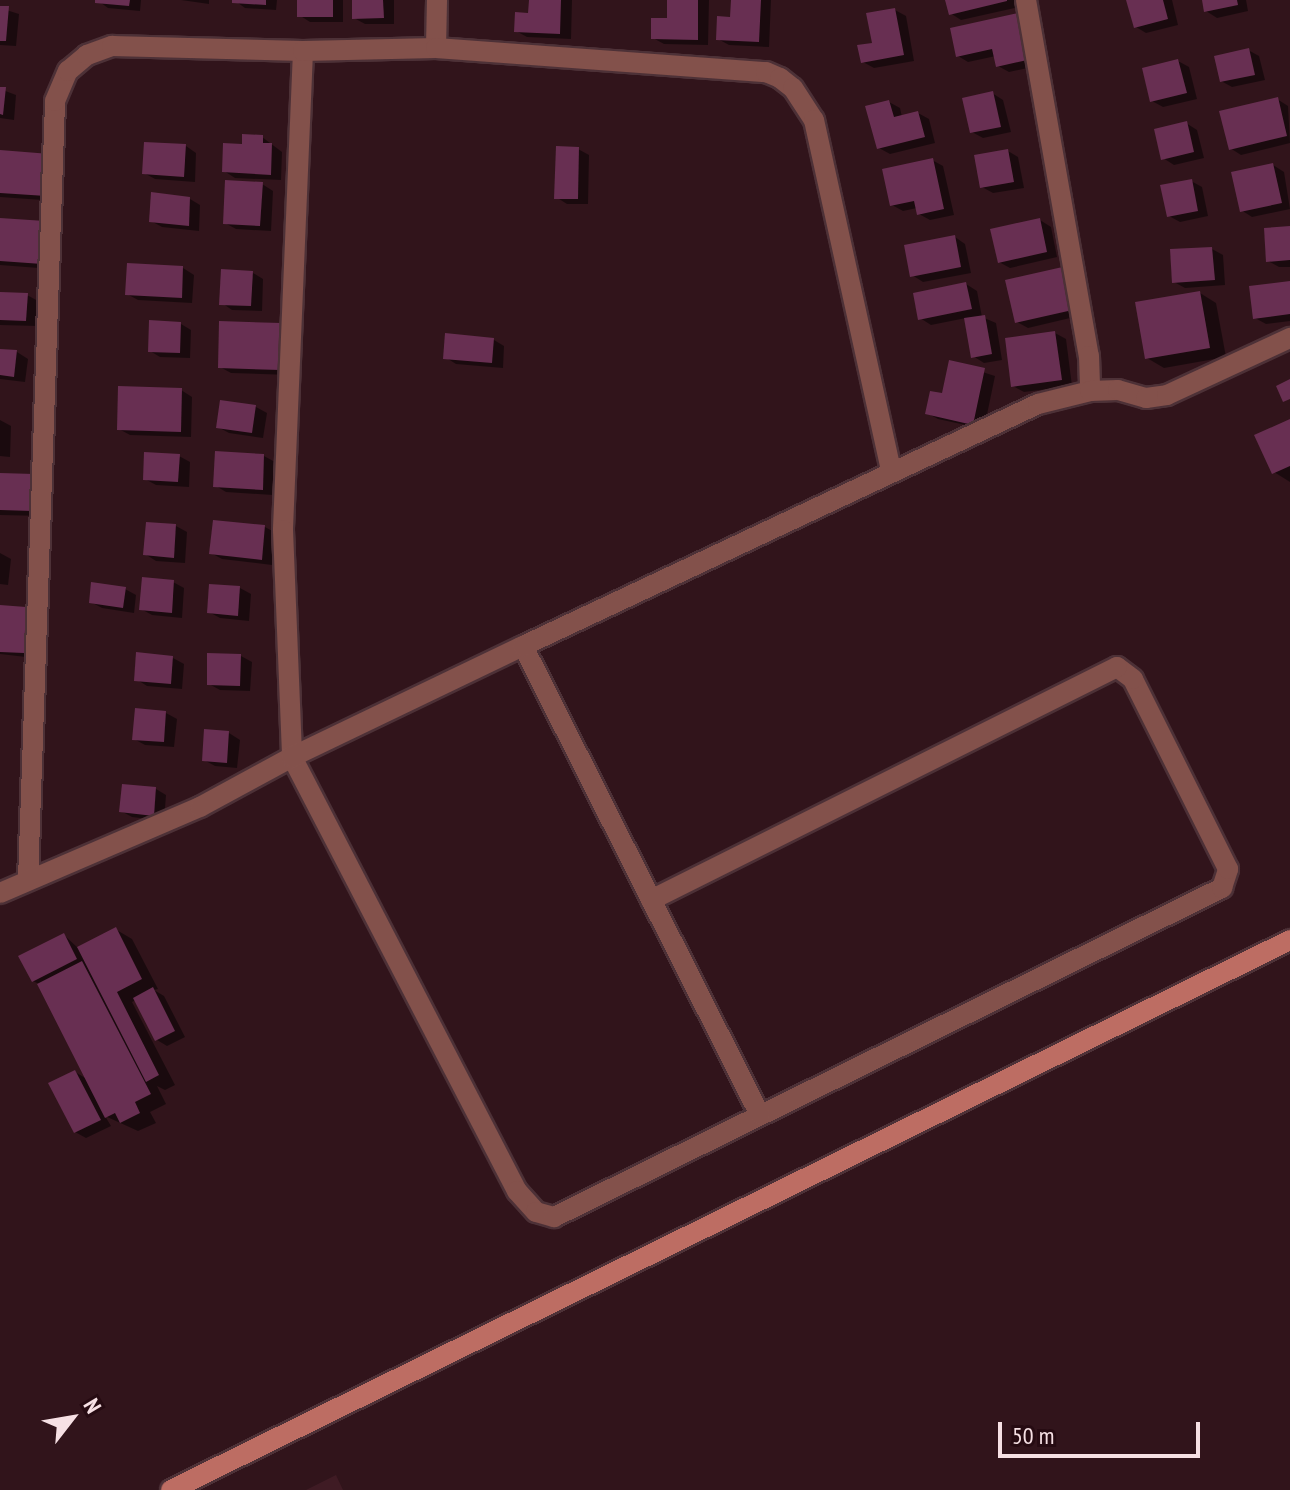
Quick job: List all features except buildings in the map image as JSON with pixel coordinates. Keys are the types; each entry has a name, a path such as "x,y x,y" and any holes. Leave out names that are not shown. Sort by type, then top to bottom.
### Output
{"street":[{"path":"436,48 437,0"},
{"path":"1026,0 1089,356 1090,391"},
{"path":"28,880 55,101 68,71 87,55 112,46 303,51 436,48 766,72 793,88 814,120 891,470"},
{"path":"303,51 283,530 292,757 517,1191 536,1212 554,1217 1222,888 1228,869 1133,679 1117,667 651,900"},
{"path":"0,893 200,807 292,757 891,470 1038,404 1090,391 1118,390 1146,398 1167,395 1290,338"},
{"path":"523,646 760,1115"},
{"path":"171,1490 1290,940"}],"shaded area":[{"path":"336,1475 343,1490 306,1490"}]}
